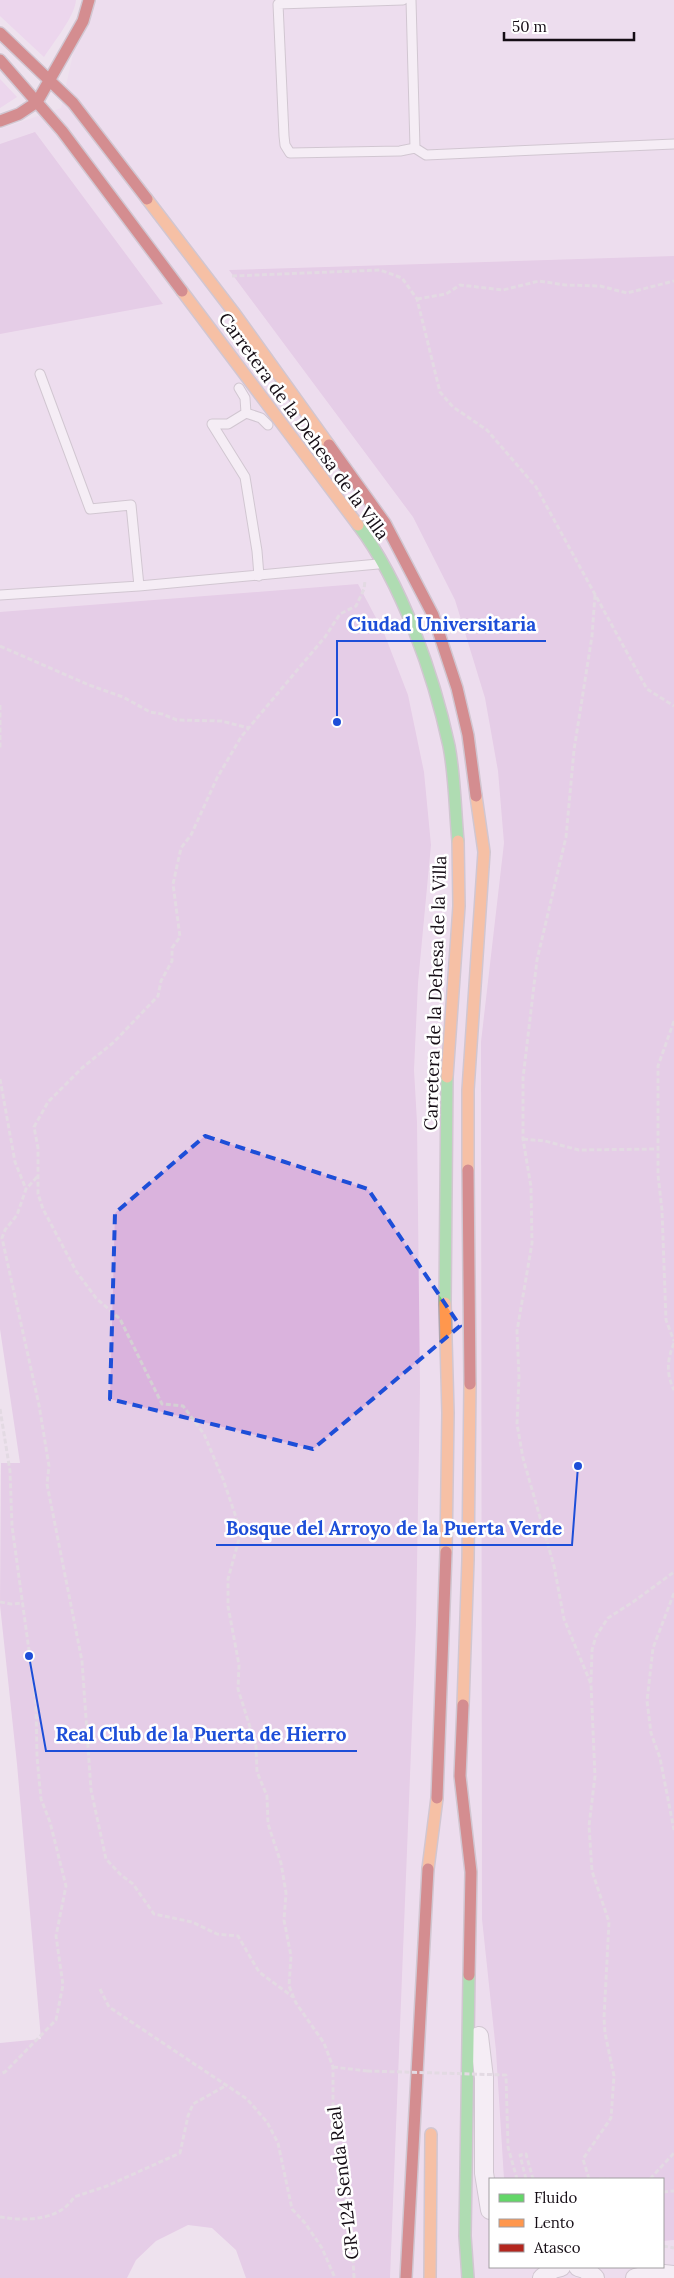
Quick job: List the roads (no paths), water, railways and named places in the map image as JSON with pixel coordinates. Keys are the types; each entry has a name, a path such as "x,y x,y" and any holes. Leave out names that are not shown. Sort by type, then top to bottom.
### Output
{"main road":[{"path":"0,121 19,114 37,102 83,21 89,0"},
{"name":"Carretera de la Dehesa de la Villa","path":"0,33 72,103 235,314 385,523 433,615 457,688 468,735 484,852 468,1090 470,1412 468,1560 460,1776"},
{"name":"Carretera de la Dehesa de la Villa","path":"0,60 62,131 362,530 382,563 412,626 433,686 449,748 459,854 459,906 446,1096 448,1413 446,1556 437,1798"},
{"path":"458,1863 460,1776"},
{"path":"460,1776 471,1872 465,2236 468,2278"},
{"path":"434,1984 437,1798"},
{"path":"406,2278 426,1874 437,1798"},
{"path":"430,2278 432,2121"}],"street":[{"path":"470,1962 484,2078 484,2173 489,2204"},
{"path":"582,2268 595,2278"},
{"path":"635,2278 655,2273 674,2275"}],"lane":[{"path":"403,0 278,4 284,136 285,145 290,153 400,151 415,148 426,155 674,144"},
{"path":"411,0 415,148"},
{"path":"179,287 225,364"},
{"path":"40,374 90,509 131,505 139,586"},
{"path":"235,381 245,398 246,413"},
{"path":"259,576 257,551 245,477 212,424 228,424 246,413 261,418 362,530"},
{"path":"0,595 259,576 382,563"}],"place":[{"name":"Ciudad Universitaria","path":"337,722"},
{"name":"Bosque del Arroyo de la Puerta Verde","path":"578,1466"},
{"name":"Real Club de la Puerta de Hierro","path":"29,1656"}]}
